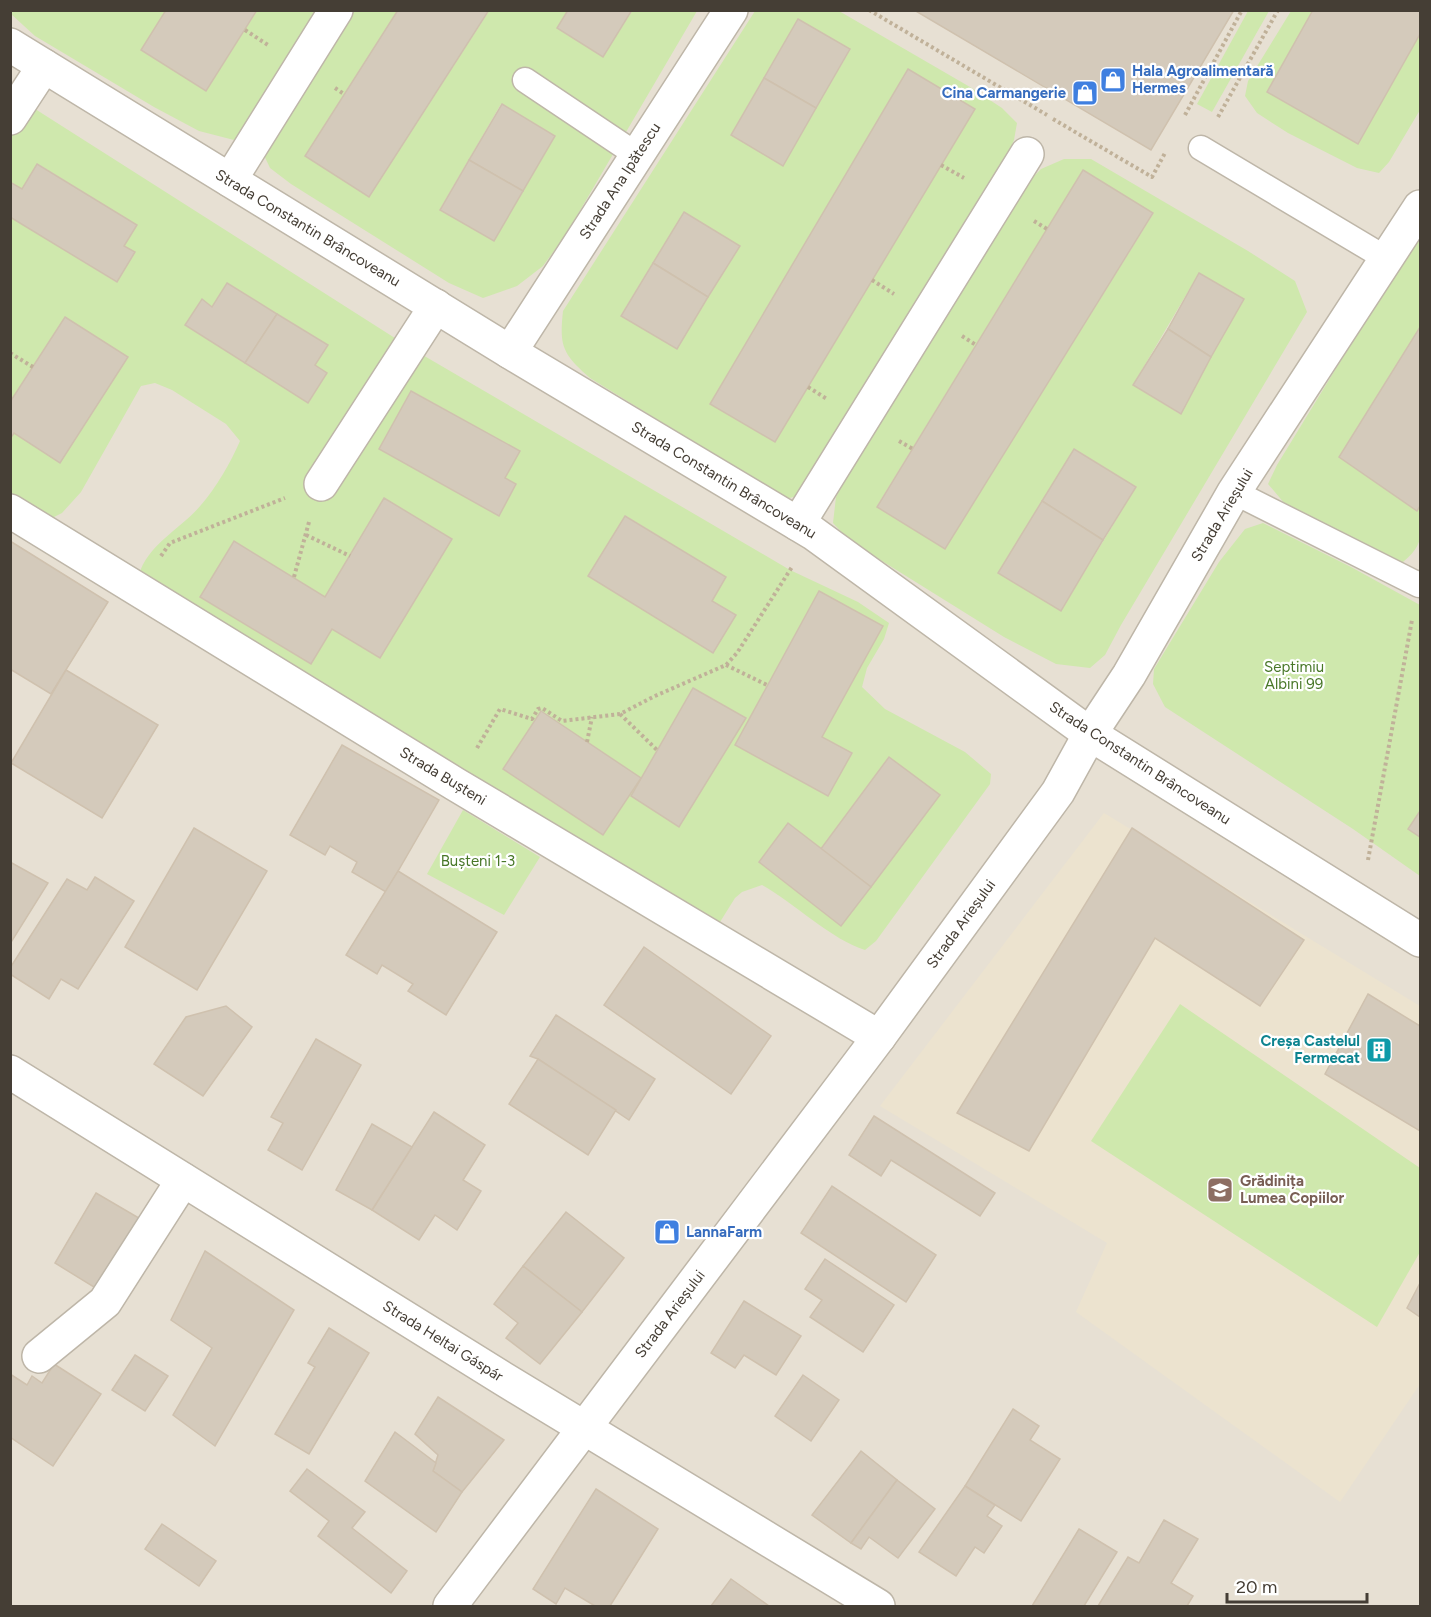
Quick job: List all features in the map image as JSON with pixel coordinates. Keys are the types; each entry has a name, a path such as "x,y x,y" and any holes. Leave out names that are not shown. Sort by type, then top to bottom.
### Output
{"street":[{"path":"230,180 336,10"},
{"name":"Strada Ana Ipătescu","path":"510,352 730,10"},
{"name":"Strada Constantin Brâncoveanu","path":"10,45 510,352 806,529 1090,734 1420,940"},
{"path":"10,118 44,66"},
{"path":"806,529 1026,154"},
{"name":"Strada Arieșului","path":"450,1606 879,1037 1058,792 1090,734 1129,675 1234,492 1420,207"},
{"path":"321,484 436,306"},
{"name":"Strada Bușteni","path":"10,511 455,784 879,1037"},
{"name":"Strada Heltai Gáspár","path":"10,1072 584,1428 878,1606"},
{"path":"39,1356 105,1302 183,1180"}],"lane":[{"path":"525,80 637,155"},
{"path":"1201,148 1387,259"},
{"path":"1234,492 1420,584"}],"path":[{"path":"869,10 1152,177 1168,147"},
{"path":"1184,118 1242,10"},
{"path":"1201,148 1278,10"},
{"path":"10,353 33,367"},
{"path":"294,577 321,484"},
{"path":"138,589 170,543 321,484"},
{"path":"455,784 500,709 532,719 538,709 542,708 562,721 620,714 726,664 737,653 806,529"},
{"path":"306,535 350,556"},
{"path":"1361,902 1420,584"},
{"path":"726,664 767,685"},
{"path":"620,714 657,750"},
{"path":"587,742 592,717"}],"shaded area":[{"path":"11,11 1420,11 1420,1606 11,1606"},
{"name":"Grădinița Lumea Copiilor","path":"1104,813 1420,1006 1420,1384 1340,1502 1076,1312 1107,1243 880,1106"}],"green space":[{"path":"11,10 166,11 141,50 206,91 257,11 320,11 244,130 234,140 199,131 154,107 35,36 11,14"},
{"path":"344,11 398,11 305,156 369,197 489,11 568,11 557,28 603,57 632,11 697,11 565,236 543,266 517,286 483,298 449,283 291,184 270,168 262,151","holes":["501,104 555,136 494,241 440,209"]},
{"path":"755,11 839,11 970,87 1002,108 1017,123 1014,140 1001,171 797,496 786,499 590,378 565,349 562,333 563,311","holes":["798,19 850,50 783,165 731,135","908,69 975,109 775,442 711,404","684,212 739,246 677,349 621,315"]},
{"path":"1248,11 1269,11 1212,112 1197,104"},
{"path":"1291,11 1313,11 1267,92 1358,144 1420,34 1420,110 1389,162 1379,173 1357,168 1288,133 1257,113 1245,96 1248,81"},
{"path":"10,93 409,347 790,570 858,602 889,623 884,639 867,668 862,687 885,709 965,752 991,774 990,784 876,941 865,950 852,945 826,930 762,885 742,892 735,898 715,930 139,575 149,555 207,498 223,475 240,441 226,424 172,390 155,383 141,386 81,492 62,513 44,522 11,501 11,439 14,433 60,462 11,402 11,217 116,282 135,252 124,246 137,225 38,164 22,189 11,182","holes":["227,283 328,345 315,365 327,373 309,402 186,326 202,300 212,307","412,391 520,451 505,478 516,485 499,516 379,449","626,516 726,577 712,601 736,616 588,576","234,541 325,597 350,556 332,629 311,664 200,597","819,591 883,626 822,737 851,753 828,796 735,745","693,688 746,718 679,827 631,796","541,712 640,778 603,835 503,769","889,758 940,795 841,926 759,862 788,824 820,850"]},
{"path":"1064,159 1091,159 1295,281 1307,312 1105,655 1090,668 1056,664 1004,637 847,538 833,523 836,497 855,462 1023,187 1041,169","holes":["1083,170 1153,214 945,549 877,506","1199,273 1243,299 1180,414 1133,385","1075,449 1136,487 1061,611"]},
{"path":"1420,231 1420,327 1339,457 1417,511 1420,506 1420,538 1415,550 1402,563 1310,520 1285,504 1268,484 1277,465"},
{"name":"Septimiu Albini 99","path":"1263,523 1420,605 1420,811 1409,829 1420,837 1420,876 1353,829 1165,707 1153,684 1154,669 1219,562 1245,529"},
{"name":"Bușteni 1-3","path":"463,810 540,857 504,915 427,874"},
{"path":"1180,1004 1420,1168 1420,1252 1377,1327 1091,1141"}],"building":[{"path":"166,10 257,10 206,91 141,50"},
{"path":"398,10 489,10 369,197 305,156"},
{"path":"568,10 632,10 603,57 557,28"},
{"name":"Hala Agroalimentară Hermes","path":"914,10 1234,10 1151,150"},
{"path":"1313,10 1420,10 1420,34 1358,144 1267,92"},
{"path":"798,19 850,49 816,108 764,78"},
{"path":"908,69 975,109 775,442 710,404"},
{"path":"764,78 816,108 783,166 731,135"},
{"path":"502,104 555,136 523,191 469,160"},
{"path":"469,160 523,191 494,241 440,210"},
{"path":"37,164 137,225 124,246 135,252 117,282 10,217 10,182 22,189"},
{"path":"1083,170 1153,213 945,549 877,507"},
{"path":"684,212 740,246 708,297 653,263"},
{"path":"653,263 708,297 677,349 621,316"},
{"path":"1199,273 1244,299 1211,357 1168,329"},
{"path":"227,283 277,314 245,363 185,325 202,299 212,307"},
{"path":"277,314 328,345 315,365 327,373 308,403 245,363"},
{"path":"65,317 128,357 60,463 14,433 10,439 10,402"},
{"path":"1420,327 1420,506 1417,511 1339,457"},
{"path":"1168,329 1211,357 1181,414 1133,385"},
{"path":"411,391 520,451 505,478 516,484 499,516 379,449"},
{"path":"1074,449 1136,487 1103,540 1042,501"},
{"path":"384,498 452,539 380,658 332,629 311,664 200,597 234,541 325,597"},
{"path":"1042,501 1103,540 1061,611 998,573"},
{"path":"625,516 726,577 712,601 736,615 713,653 588,576"},
{"path":"10,541 108,602 51,694 10,669"},
{"path":"819,591 883,626 822,737 852,753 828,796 735,745"},
{"path":"66,670 158,725 102,818 11,763"},
{"path":"693,688 746,718 679,827 631,796"},
{"path":"541,711 641,778 603,835 503,769"},
{"path":"342,745 439,800 386,892 352,872 357,862 330,846 325,855 290,835"},
{"path":"889,757 940,795 871,887 820,850"},
{"path":"1420,811 1420,837 1408,829"},
{"path":"788,823 871,887 841,926 759,862"},
{"path":"194,828 267,871 197,990 125,947"},
{"path":"1132,828 1304,940 1260,1006 1155,938 1029,1151 957,1113"},
{"path":"10,862 48,883 10,944"},
{"path":"398,871 497,932 446,1015 408,991 413,984 382,965 377,974 346,955"},
{"path":"95,877 134,901 78,989 61,979 49,999 10,974 10,968 67,879 87,890"},
{"path":"644,947 771,1036 731,1094 604,1005"},
{"name":"Creșa Castelul Fermecat","path":"1368,994 1420,1026 1420,1131 1325,1074"},
{"path":"226,1006 252,1027 203,1096 154,1064 186,1017"},
{"path":"556,1015 655,1079 629,1120 538,1059 530,1056"},
{"path":"316,1039 361,1065 302,1170 268,1150 283,1123 271,1117"},
{"path":"538,1059 616,1110 588,1155 509,1104"},
{"path":"434,1112 485,1145 463,1180 481,1191 457,1230 435,1215 419,1240 372,1210"},
{"path":"874,1116 995,1193 980,1216 891,1160 881,1176 849,1155"},
{"path":"372,1124 412,1147 372,1210 336,1190"},
{"path":"832,1186 936,1255 906,1302 801,1233"},
{"path":"96,1193 144,1221 102,1292 55,1263"},
{"path":"566,1212 624,1258 582,1312 523,1266"},
{"path":"205,1251 294,1310 215,1446 173,1415 212,1348 171,1320"},
{"path":"825,1259 894,1305 863,1352 810,1317 822,1300 805,1289"},
{"path":"523,1266 582,1312 540,1364 506,1338 518,1323 494,1304"},
{"path":"1420,1283 1420,1317 1407,1308"},
{"path":"744,1301 801,1336 776,1375 744,1355 735,1368 711,1353"},
{"path":"329,1328 369,1353 309,1454 275,1434 315,1367 308,1363"},
{"path":"135,1355 168,1376 145,1411 112,1390"},
{"path":"54,1364 101,1394 53,1466 10,1437 10,1374 27,1385 32,1376 42,1383"},
{"path":"803,1375 839,1400 811,1441 775,1416"},
{"path":"438,1397 504,1440 462,1492 433,1471 438,1455 415,1434"},
{"path":"1013,1409 1039,1426 1030,1440 1060,1459 1021,1521 965,1486"},
{"path":"395,1432 436,1463 433,1471 462,1492 436,1532 365,1481"},
{"path":"861,1451 897,1480 851,1543 812,1515"},
{"path":"307,1469 365,1512 352,1528 407,1571 391,1593 318,1536 329,1521 290,1491"},
{"path":"897,1480 935,1509 898,1558 869,1537 861,1549 851,1543"},
{"path":"965,1486 995,1505 987,1516 1002,1526 984,1553 975,1547 956,1576 919,1552"},
{"path":"596,1489 658,1529 610,1606 595,1606 565,1588 556,1604 533,1589"},
{"path":"1164,1520 1198,1539 1171,1583 1193,1596 1187,1606 1098,1606 1128,1557 1139,1563"},
{"path":"162,1524 216,1561 199,1586 145,1549"},
{"path":"1079,1529 1117,1552 1084,1606 1032,1606"},
{"path":"731,1579 769,1606 711,1606"}],"place":[{"name":"Hala Agroalimentară Hermes","path":"1113,80"},
{"name":"Cina Carmangerie","path":"1085,93"},
{"name":"Creșa Castelul Fermecat","path":"1379,1050"},
{"name":"Grădinița Lumea Copiilor","path":"1220,1190"},
{"name":"LannaFarm","path":"667,1232"}]}
